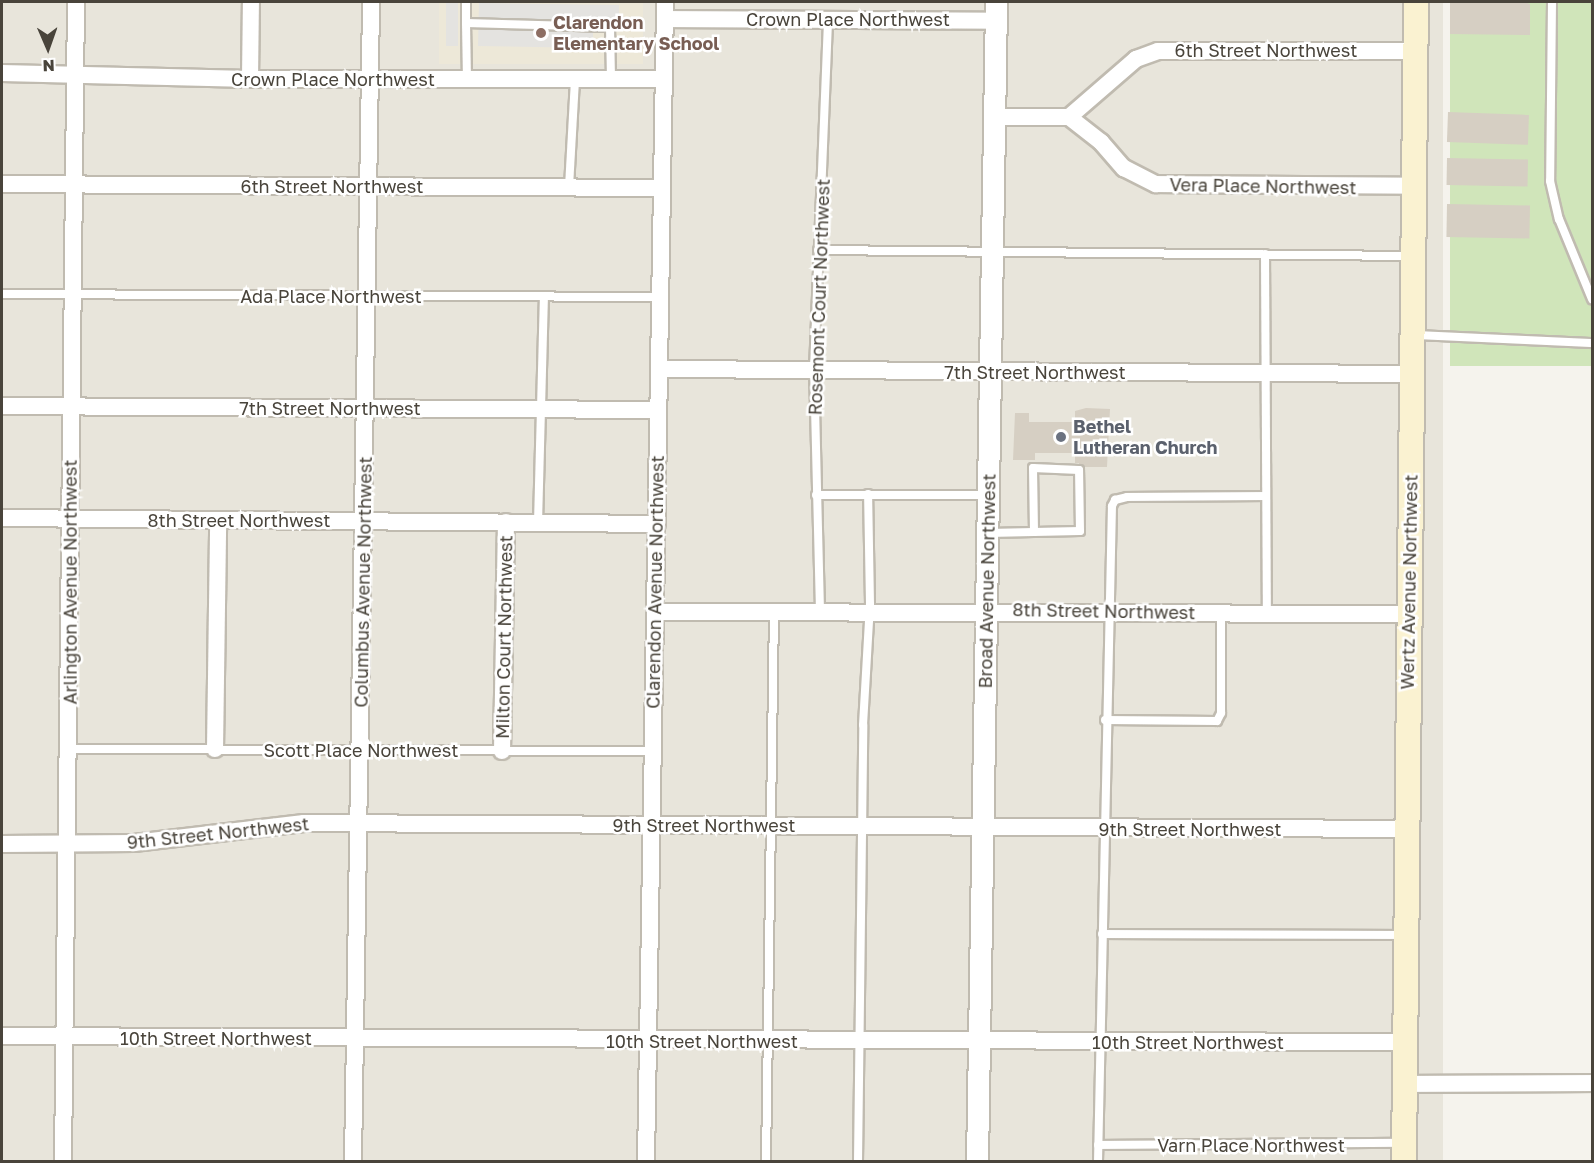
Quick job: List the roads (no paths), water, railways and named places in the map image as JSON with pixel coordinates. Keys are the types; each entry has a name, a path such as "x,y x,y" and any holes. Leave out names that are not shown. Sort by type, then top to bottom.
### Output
{"main road":[{"name":"Wertz Avenue Northwest","path":"1404,1152 1403,1042 1416,2"}],"street":[{"name":"Arlington Avenue Northwest","path":"63,1161 70,749 76,2"},
{"path":"250,79 251,2"},
{"name":"Columbus Avenue Northwest","path":"353,1161 371,2"},
{"name":"Clarendon Avenue Northwest","path":"646,1161 665,2"},
{"name":"Crown Place Northwest","path":"665,19 828,19 996,11"},
{"name":"Broad Avenue Northwest","path":"977,1161 996,11"},
{"name":"6th Street Northwest","path":"1069,117 1136,59 1158,51 1415,51"},
{"name":"Crown Place Northwest","path":"2,73 250,79 664,79"},
{"path":"995,117 1069,117"},
{"name":"Vera Place Northwest","path":"1069,117 1101,142 1124,168 1156,184 1413,186"},
{"name":"6th Street Northwest","path":"2,184 662,188"},
{"name":"7th Street Northwest","path":"659,369 1412,374"},
{"name":"7th Street Northwest","path":"2,406 658,410"},
{"name":"8th Street Northwest","path":"2,518 657,524"},
{"path":"215,749 218,521"},
{"name":"Milton Court Northwest","path":"502,751 506,522"},
{"name":"8th Street Northwest","path":"655,612 986,610 1408,614"},
{"name":"9th Street Northwest","path":"2,844 134,843 304,823 1407,829"},
{"name":"10th Street Northwest","path":"2,1036 648,1041 1403,1042"},
{"path":"1404,1084 1593,1083"}],"lane":[{"path":"466,2 467,80"},
{"path":"1552,2 1550,181 1559,219 1593,299"},
{"name":"Rosemont Court Northwest","path":"820,611 814,370 828,19"},
{"path":"466,23 610,27 611,79"},
{"path":"569,187 575,79"},
{"path":"818,250 1412,256"},
{"path":"1265,254 1267,613"},
{"name":"Ada Place Northwest","path":"2,294 660,297"},
{"name":"Milton Court Northwest","path":"538,523 544,296"},
{"path":"1412,335 1593,343"},
{"path":"988,533 1034,532 1080,531 1079,470 1033,468 1034,532"},
{"path":"858,1161 868,494"},
{"path":"816,495 988,495"},
{"path":"1098,1161 1105,720 1111,513 1115,500 1127,497 1265,496"},
{"path":"766,1161 774,611"},
{"path":"1105,720 1217,721 1221,710 1221,612"},
{"name":"Scott Place Northwest","path":"70,749 653,752"},
{"path":"1102,934 1406,935"},
{"name":"Varn Place Northwest","path":"1098,1145 1404,1152"}],"place":[{"name":"Clarendon Elementary School","path":"541,33"},
{"name":"Bethel Lutheran Church","path":"1061,437"}]}
